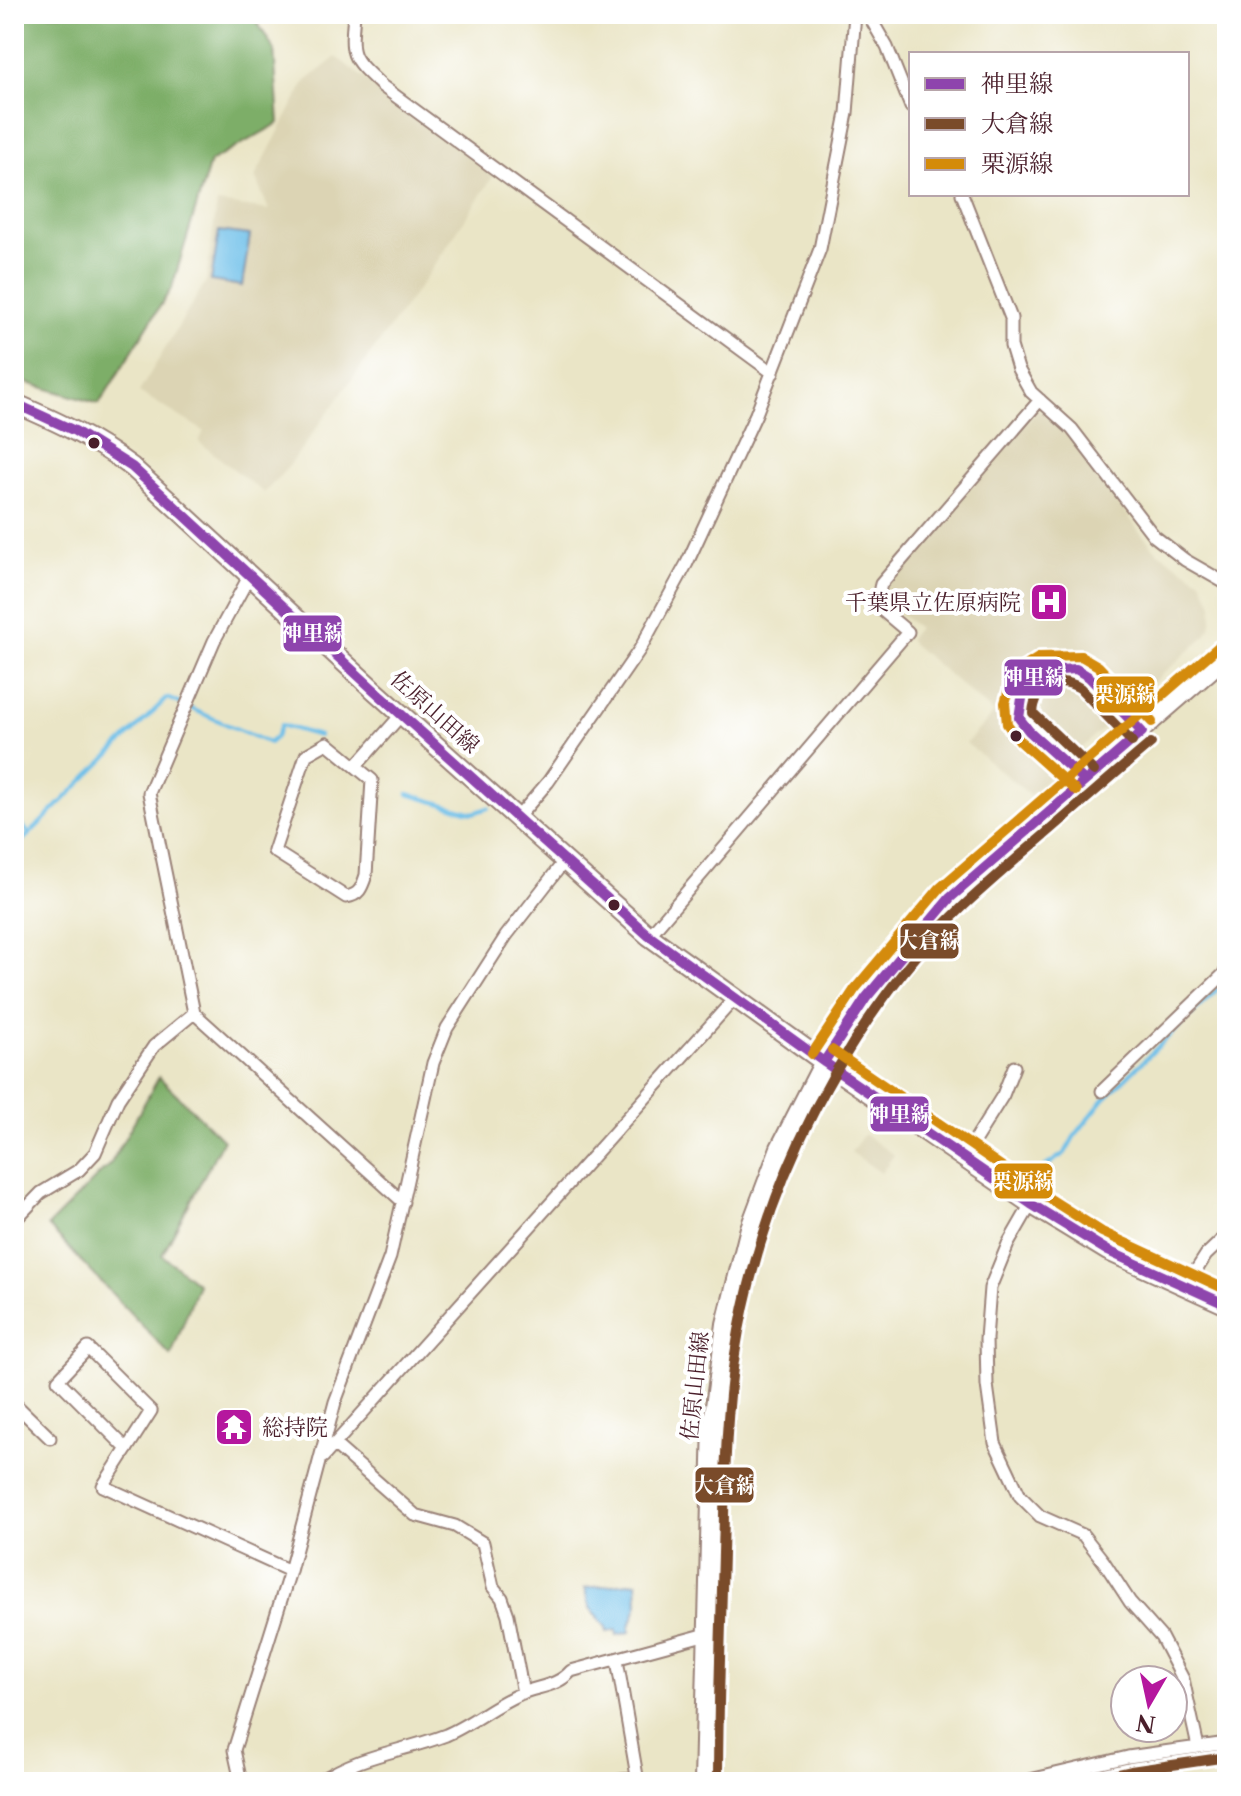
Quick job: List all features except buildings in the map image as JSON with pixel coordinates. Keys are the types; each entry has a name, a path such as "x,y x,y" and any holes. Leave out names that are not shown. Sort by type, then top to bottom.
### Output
{"main road":[{"name":"佐原山田線","path":"14,403 67,426 111,451 251,573 402,714 649,936 824,1062 1031,1204 1108,1251 1227,1305"},
{"name":"佐原山田線","path":"704,1782 713,1422 726,1324 750,1228 780,1148 824,1062"}],"street":[{"path":"354,14 351,52 358,64 382,86 773,373"},
{"path":"518,817 548,782 640,649 687,563 773,373 820,249 847,113 855,14"},
{"path":"868,14 887,47 909,102"},
{"path":"963,196 1011,318 1011,346 1018,369 1031,392 1072,429 1154,536 1185,560 1227,584"},
{"path":"649,936 908,632 876,605 881,584 1040,400"},
{"path":"251,573 214,641 149,793 194,1013 403,1202"},
{"path":"824,1062 866,998 950,898 1227,658"},
{"path":"356,766 402,714"},
{"path":"327,743 356,766 372,780 372,814 366,847 366,875 361,889 354,896 346,897 274,851 306,755 327,743"},
{"path":"241,1782 234,1750 290,1571 335,1402 390,1257 433,1063 447,1028 506,936 566,859"},
{"path":"1102,1091 1227,971"},
{"path":"320,1460 735,998"},
{"path":"14,1221 41,1193 79,1170 95,1153 118,1100 154,1046 194,1013"},
{"path":"963,1159 1003,1095 1014,1067"},
{"path":"1031,1204 1008,1244 990,1288 986,1339 987,1385 995,1443 1020,1496 1040,1516 1083,1535 1130,1602 1161,1637 1183,1679 1198,1747"},
{"path":"1186,1286 1206,1255 1227,1235"},
{"path":"127,1449 58,1380 88,1348 151,1411 127,1449 103,1486 290,1571"},
{"path":"14,1403 50,1438"},
{"path":"334,1444 415,1515 455,1526 483,1543 493,1587 502,1598 508,1615 523,1693"},
{"path":"319,1782 341,1768 372,1755 447,1734 523,1693 563,1681 571,1671 707,1634"},
{"path":"606,1782 638,1780 617,1660"},
{"path":"1021,1782 1128,1757 1227,1743"}],"shaded area":[{"path":"336,57 494,175 430,272 289,466 264,493 199,442 204,431 139,392 206,281 217,203 269,210 255,177 305,82"},
{"name":"千葉県立佐原病院","path":"1038,409 1067,431 1139,531 1158,552 1201,580 1213,604 1212,623 1206,635 1030,795 966,743 994,713 908,640 918,628 883,600 885,588"},
{"path":"864,1134 894,1155 881,1173 851,1152"}],"green space":[{"path":"14,14 252,14 274,49 279,123 210,162 172,287 99,404 14,379"},
{"path":"159,1077 223,1140 162,1255 198,1284 171,1356 48,1226 111,1163"}],"water":[{"path":"219,231 250,235 242,286 211,281"},
{"path":"637,1582 638,1604 630,1632 617,1635 616,1630 607,1632 590,1608 585,1588"}],"waterway":[{"path":"14,849 167,698 269,743 276,737 281,725 319,736"},
{"path":"408,794 473,813 488,808"},
{"path":"14,817 30,834"},
{"path":"1043,1168 1065,1153 1104,1099 1227,980"}],"transit line":[{"name":"神里線","path":"14,403 75,431 132,467 374,690 649,936 824,1062 1031,1204 1108,1251 1227,1305"},
{"name":"栗源線","path":"812,1054 855,989 940,888 1218,647"},
{"name":"栗源線","path":"1076,791 1020,741 1007,724 1005,703 1010,686 1021,669 1040,657 1081,656 1098,666 1152,722"},
{"name":"神里線","path":"1085,781 1029,731 1019,718 1023,692 1030,680 1043,671 1076,669 1089,677 1142,732"},
{"name":"大倉線","path":"1094,771 1033,713 1043,690 1063,682 1080,688 1132,742"},
{"name":"神里線","path":"824,1062 866,998 950,898 1142,732"},
{"name":"大倉線","path":"718,1782 727,1428 735,1354 746,1299 778,1193 800,1141 853,1043 919,953 982,889 1151,743"},
{"name":"栗源線","path":"832,1050 1102,1232 1227,1290"},
{"name":"大倉線","path":"1083,1782 1131,1771 1227,1757"}],"place":[{"name":"千葉県立佐原病院","path":"1049,602"},
{"name":"総持院","path":"234,1427"}]}
